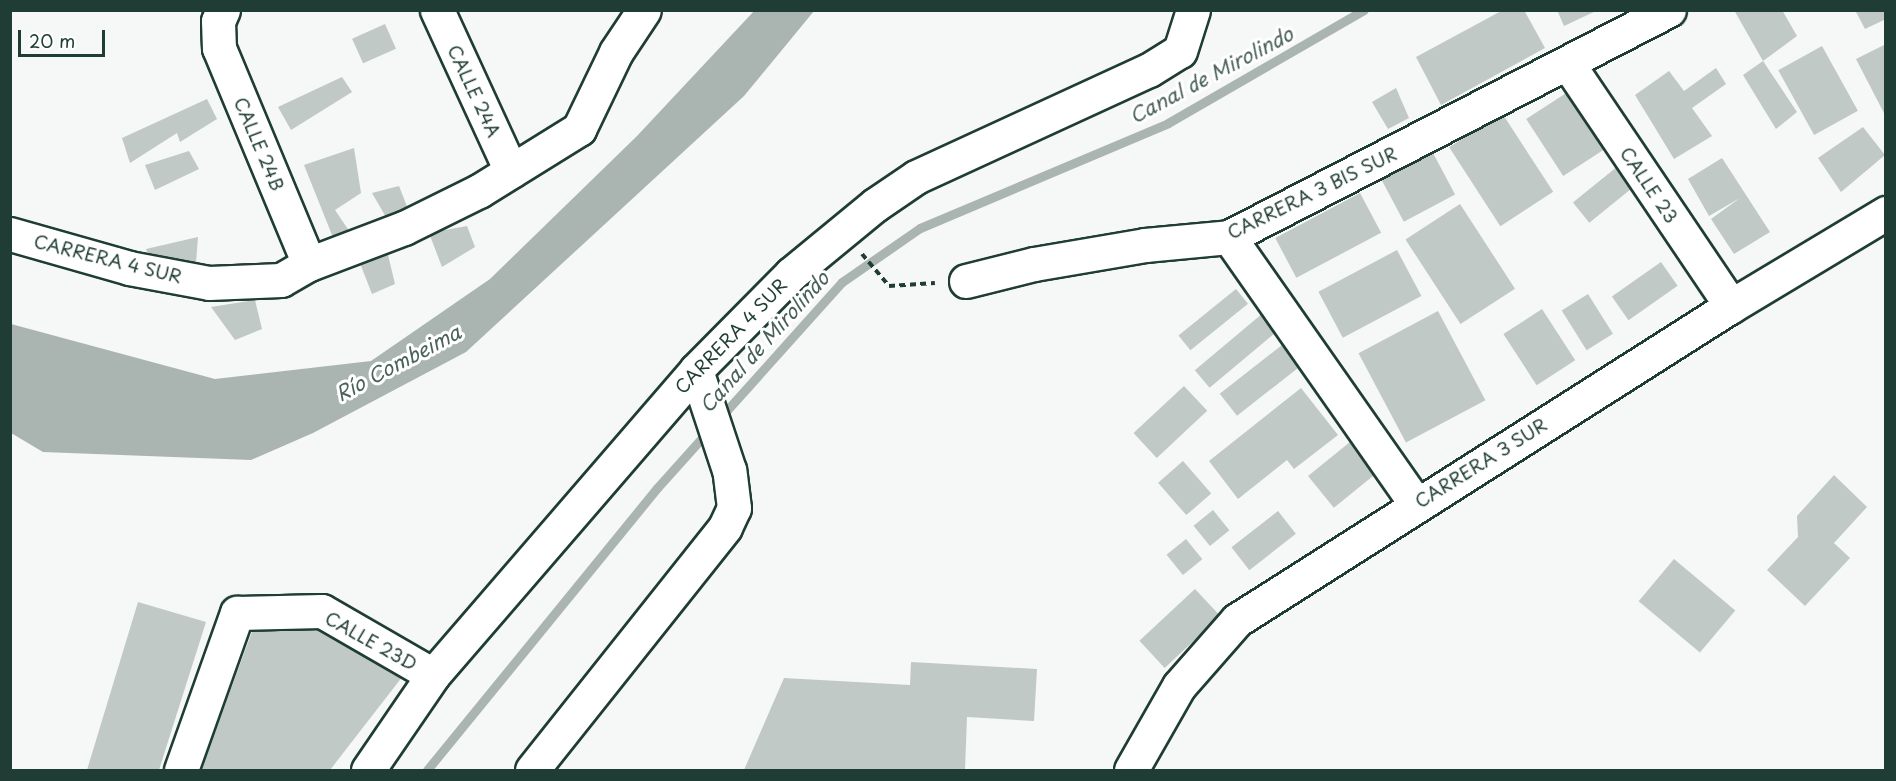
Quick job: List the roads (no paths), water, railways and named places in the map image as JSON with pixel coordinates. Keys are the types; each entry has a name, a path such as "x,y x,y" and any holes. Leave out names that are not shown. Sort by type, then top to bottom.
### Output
{"street":[{"name":"CALLE 24A","path":"436,10 511,171"},
{"name":"CARRERA 4 SUR","path":"10,234 129,268 209,283 281,280 309,264 404,228 511,171 579,129 616,52 644,10"},
{"name":"CARRERA 3 BIS SUR","path":"966,281 1034,264 1145,245 1229,237 1669,10"},
{"name":"CARRERA 4 SUR","path":"368,771 433,675 696,370 791,274 843,231 916,177 1149,70 1179,51 1197,15"},
{"name":"CALLE 24B","path":"220,16 219,48 309,264"},
{"name":"CALLE 23","path":"1568,64 1731,306"},
{"name":"CARRERA 3 SUR","path":"1131,771 1179,686 1237,620 1416,504 1731,306 1886,213"},
{"path":"1229,237 1416,504"},
{"path":"531,771 725,527 734,508 729,470 696,370"},
{"name":"CALLE 23D","path":"181,771 237,613 322,611 433,675"}],"water":[{"name":"Río Combeima","path":"755,10 814,11 744,96 466,352 313,433 251,460 43,452 11,433 11,324 215,379 371,361 490,279 637,136"}],"waterway":[{"name":"Canal de Mirolindo","path":"719,419 842,282 920,228 1168,123 1364,10"},
{"name":"Canal de Mirolindo","path":"427,770 657,488 710,429"}]}
